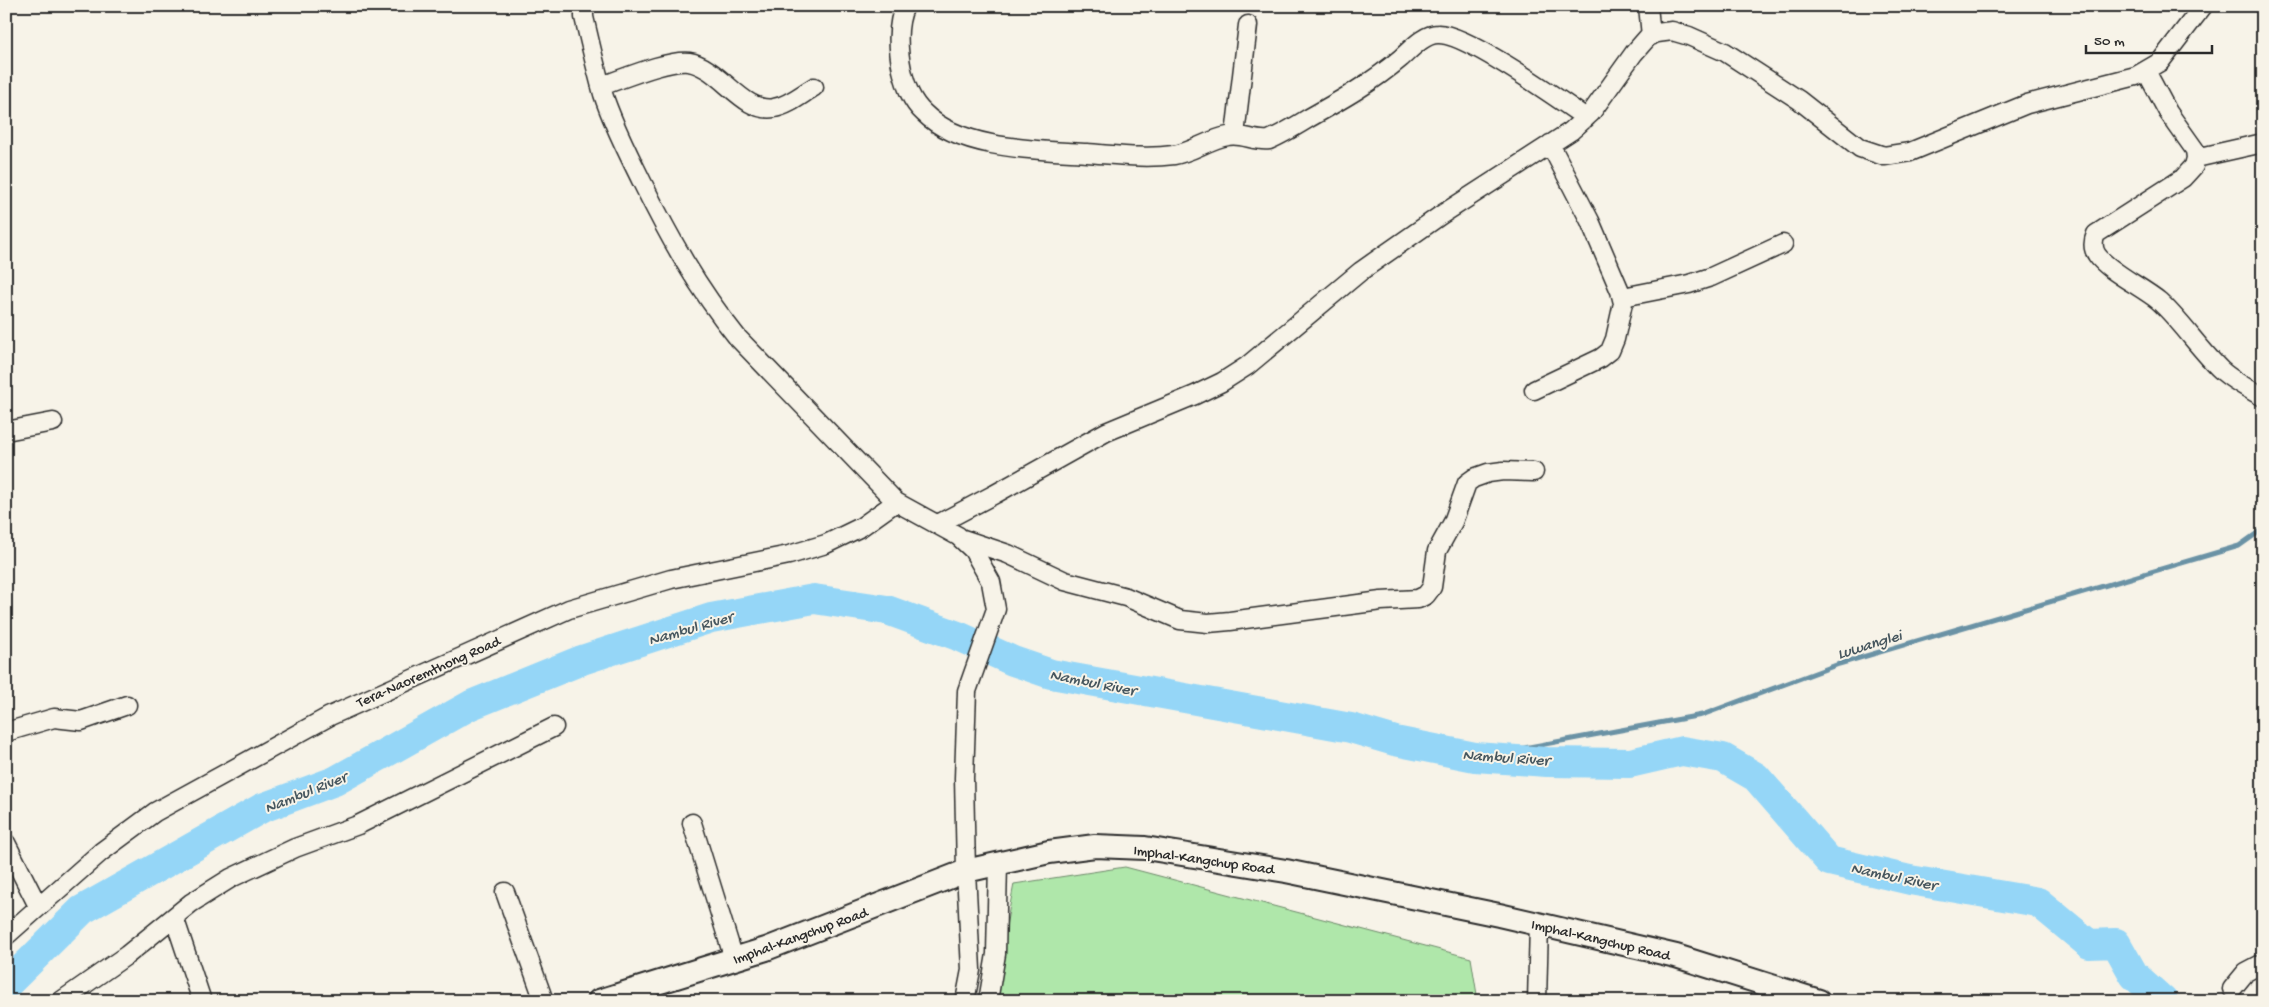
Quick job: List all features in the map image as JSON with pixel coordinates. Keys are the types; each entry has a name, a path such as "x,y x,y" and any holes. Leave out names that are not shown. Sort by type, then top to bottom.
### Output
{"main road":[{"name":"Imphal-Kangchup Road","path":"599,1001 734,959 859,914 966,871 1049,852 1095,846 1145,848 1286,871 1539,924 1676,956 1819,1001"}],"street":[{"path":"584,6 584,17 601,86 622,142 668,234 714,309 737,337 896,502 961,538 1008,554 1066,581 1126,597 1180,620 1208,623 1230,621 1381,601 1418,599 1426,595 1432,587 1437,551 1455,516 1467,483 1474,478 1488,473 1503,471 1534,472"},
{"path":"905,6 902,12 899,34 900,60 911,96 924,114 942,127 969,138 1008,147 1138,157 1175,154 1219,138 1235,135 1262,141 1275,137 1374,79 1423,40 1436,34 1452,36 1502,63 1544,88 1586,118"},
{"path":"1648,6 1651,36"},
{"path":"938,524 1106,432 1222,382 1264,354 1361,272 1441,215 1550,144 1586,118 1605,96 1634,53 1651,36 1672,31 1709,44 1799,100 1860,148 1884,156 1910,152 2028,104 2116,82 2146,71 2166,56 2203,6"},
{"path":"1235,135 1248,25"},
{"path":"601,86 669,64 687,62 706,68 747,101 766,109 784,105 814,87"},
{"path":"2146,71 2168,112 2195,150 2194,166 2183,178 2096,234 2093,241 2094,249 2097,256 2109,266 2146,290 2161,304 2223,372 2263,397"},
{"path":"2196,158 2263,143"},
{"path":"1534,390 1606,355 1615,340 1623,297 1590,222 1550,144"},
{"path":"1623,297 1689,284 1711,277 1783,244"},
{"path":"6,431 53,422"},
{"name":"Tera-Naoremthong Road","path":"6,936 100,852 155,812 338,712 569,609 671,579 788,555 826,544 861,527 896,502"},
{"path":"961,538 973,550 983,566 990,582 996,609 967,691 964,778 971,970 965,1001"},
{"path":"6,732 54,718 81,721 127,705"},
{"path":"61,1001 127,955 191,904 257,865 358,824 554,727"},
{"path":"692,823 734,959"},
{"path":"6,843 38,906"},
{"path":"988,1001 996,954 998,863"},
{"path":"505,892 544,1001"},
{"path":"174,917 202,1001"},
{"path":"1537,1001 1539,924"},
{"path":"2232,989 2246,972 2263,963"}],"green space":[{"path":"1125,867 1471,958 1478,1001 992,1001 1014,884"}],"waterway":[{"name":"Luwanglei","path":"1475,757 1702,715 1839,664 2239,546 2263,529"},
{"name":"Nambul River","path":"6,985 82,910 262,808 335,781 471,705 582,660 711,618 814,599 887,610 958,636 1013,661 1051,674 1351,728 1395,741 1475,757 1547,762 1630,763 1682,751 1723,758 1756,777 1829,861 1910,880 2038,902 2089,944 2116,943 2134,975 2163,1001"}]}
